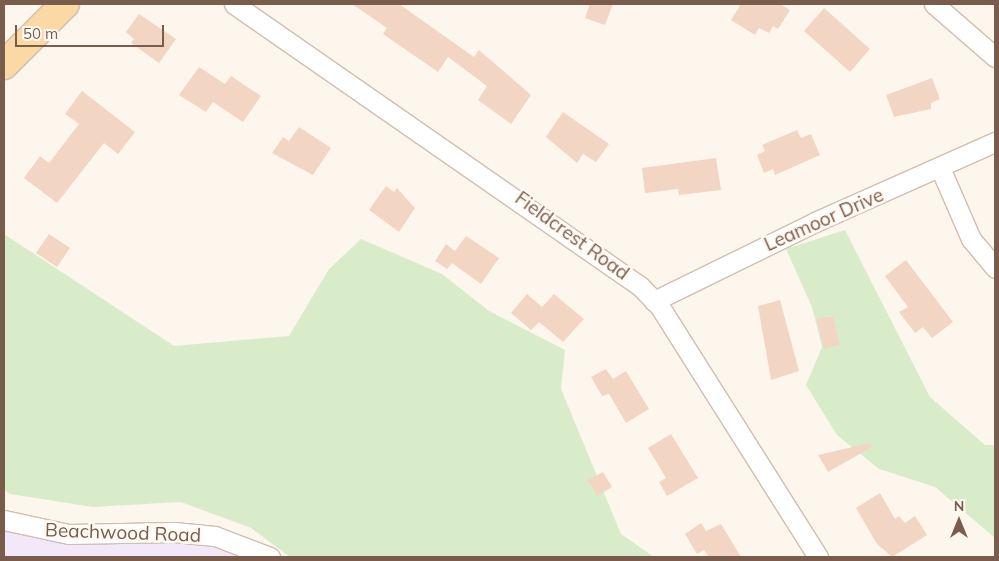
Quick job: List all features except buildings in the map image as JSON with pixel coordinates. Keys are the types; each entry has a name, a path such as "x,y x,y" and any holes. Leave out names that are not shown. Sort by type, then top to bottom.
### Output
{"main road":[{"path":"4,65 65,4"}],"street":[{"name":"Fieldcrest Road","path":"234,4 607,259 654,301 818,557"},
{"path":"934,4 995,57"},
{"name":"Leamoor Drive","path":"654,301 815,222 941,170 995,142"},
{"path":"941,170 971,240 995,268"},
{"name":"Beachwood Road","path":"4,520 69,534 174,532 215,536 270,557"}],"shaded area":[{"path":"4,527 39,538 95,545 202,542 236,550 247,557 4,557"}],"green space":[{"path":"845,230 930,397 985,445 995,445 995,538 935,487 879,469 837,435 806,385 822,347 812,307 786,249"},
{"path":"4,234 174,346 289,336 329,269 361,239 442,274 489,311 565,350 561,389 621,534 654,557 290,557 251,528 181,502 93,507 10,494 4,490"}]}
